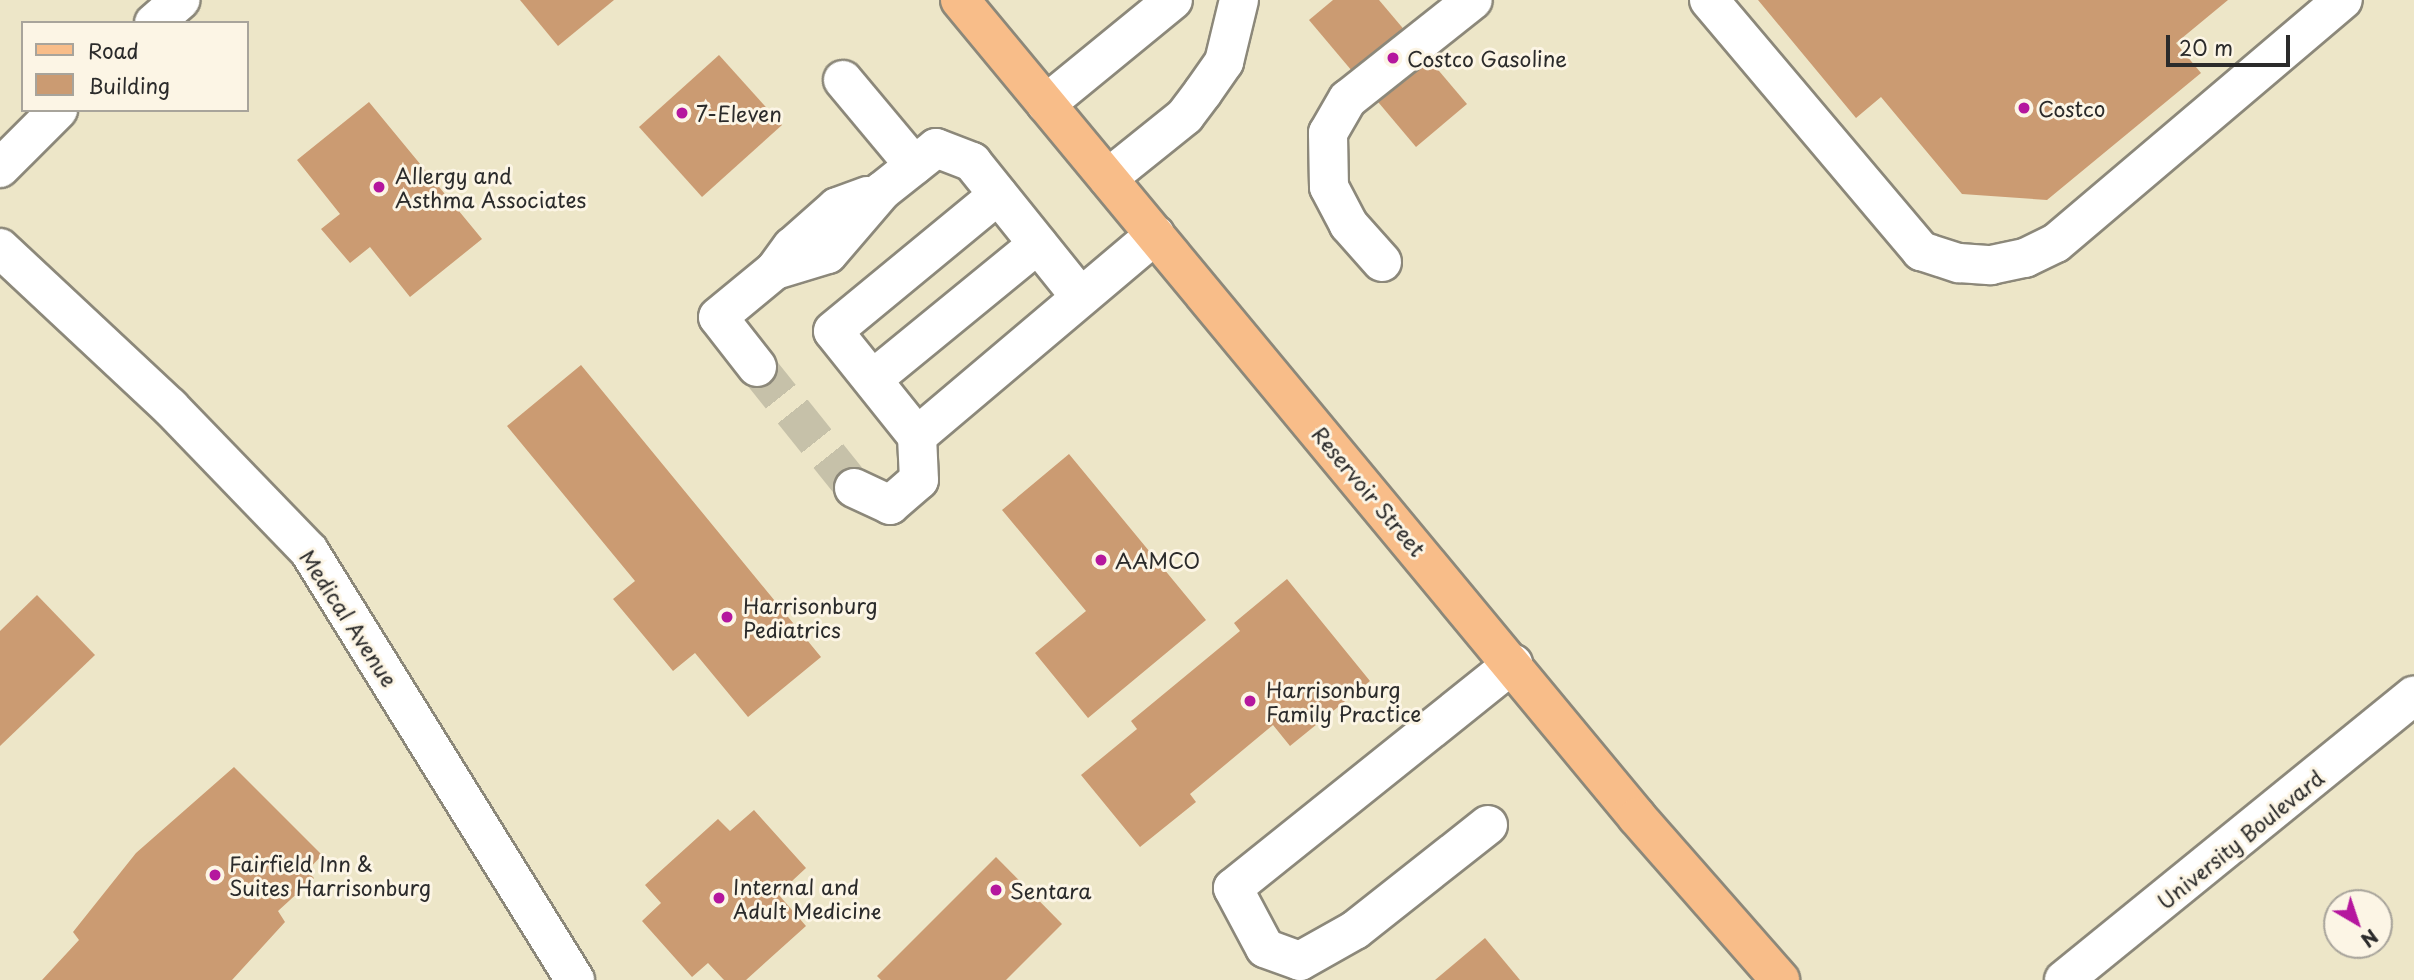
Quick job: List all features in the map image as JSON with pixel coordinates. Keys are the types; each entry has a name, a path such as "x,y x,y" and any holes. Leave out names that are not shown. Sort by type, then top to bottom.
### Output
{"main road":[{"name":"Reservoir Street","path":"970,3 1046,104 1154,235 1659,843 1780,980"}],"street":[{"path":"156,21 180,0"},
{"path":"1046,104 1173,0"},
{"path":"1108,178 1185,116 1203,92 1224,62 1239,0"},
{"path":"1382,262 1349,225 1329,187 1328,133 1348,99 1473,0"},
{"path":"1709,0 1921,251 1959,263 1991,265 2025,258 2056,243 2343,0"},
{"path":"843,80 914,165"},
{"path":"0,168 56,112"},
{"path":"757,367 718,317 775,270 792,247 836,207 882,191 936,148 972,162 1079,295"},
{"path":"854,488 890,505 919,480 917,436 833,331 998,195"},
{"path":"917,436 1079,295 1154,235"},
{"path":"873,379 1038,244"},
{"name":"Medical Avenue","path":"0,248 170,407 309,551 575,980"},
{"path":"1488,825 1355,930 1300,961 1278,967 1233,888 1513,664"},
{"name":"University Boulevard","path":"2064,980 2414,696"}],"building":[{"path":"520,0 614,0 558,46"},
{"path":"1333,0 1379,0 1467,104 1416,147 1309,20"},
{"name":"Costco","path":"1758,0 2228,0 2176,43 2201,73 2047,200 1962,194 1881,97 1856,118"},
{"path":"719,55 782,125 702,197 639,127"},
{"name":"Allergy and Asthma Associates","path":"369,102 482,239 410,297 370,247 350,263 321,229 340,214 297,160"},
{"path":"581,365 821,657 748,717 695,653 673,671 613,599 635,581 507,426"},
{"name":"AAMCO","path":"1069,454 1206,620 1088,718 1035,653 1086,611 1002,510"},
{"name":"Harrisonburg Family Practice","path":"1287,579 1370,681 1290,746 1273,725 1190,794 1196,802 1140,847 1081,775 1137,729 1131,721 1240,631 1234,623"},
{"path":"37,595 95,655 0,746 0,631"},
{"name":"Fairfield Inn & Suites Harrisonburg","path":"234,767 322,855 307,871 314,878 278,911 285,922 232,980 42,980 79,940 73,932 136,853"},
{"name":"Internal and Adult Medicine","path":"754,810 806,868 778,894 806,926 746,980 724,980 708,963 692,977 642,921 661,903 645,885 718,819 730,831"},
{"name":"Sentara","path":"996,857 1062,924 1006,980 881,980 877,976"},
{"path":"1485,938 1520,980 1435,980"}],"tunnel":[{"path":"757,367 854,488"}],"place":[{"name":"Costco Gasoline","path":"1393,58"},
{"name":"Costco","path":"2024,108"},
{"name":"7-Eleven","path":"682,113"},
{"name":"Allergy and Asthma Associates","path":"379,187"},
{"name":"AAMCO","path":"1101,560"},
{"name":"Harrisonburg Pediatrics","path":"727,617"},
{"name":"Harrisonburg Family Practice","path":"1250,701"},
{"name":"Fairfield Inn & Suites Harrisonburg","path":"215,875"},
{"name":"Sentara","path":"996,890"},
{"name":"Internal and Adult Medicine","path":"719,898"}]}
